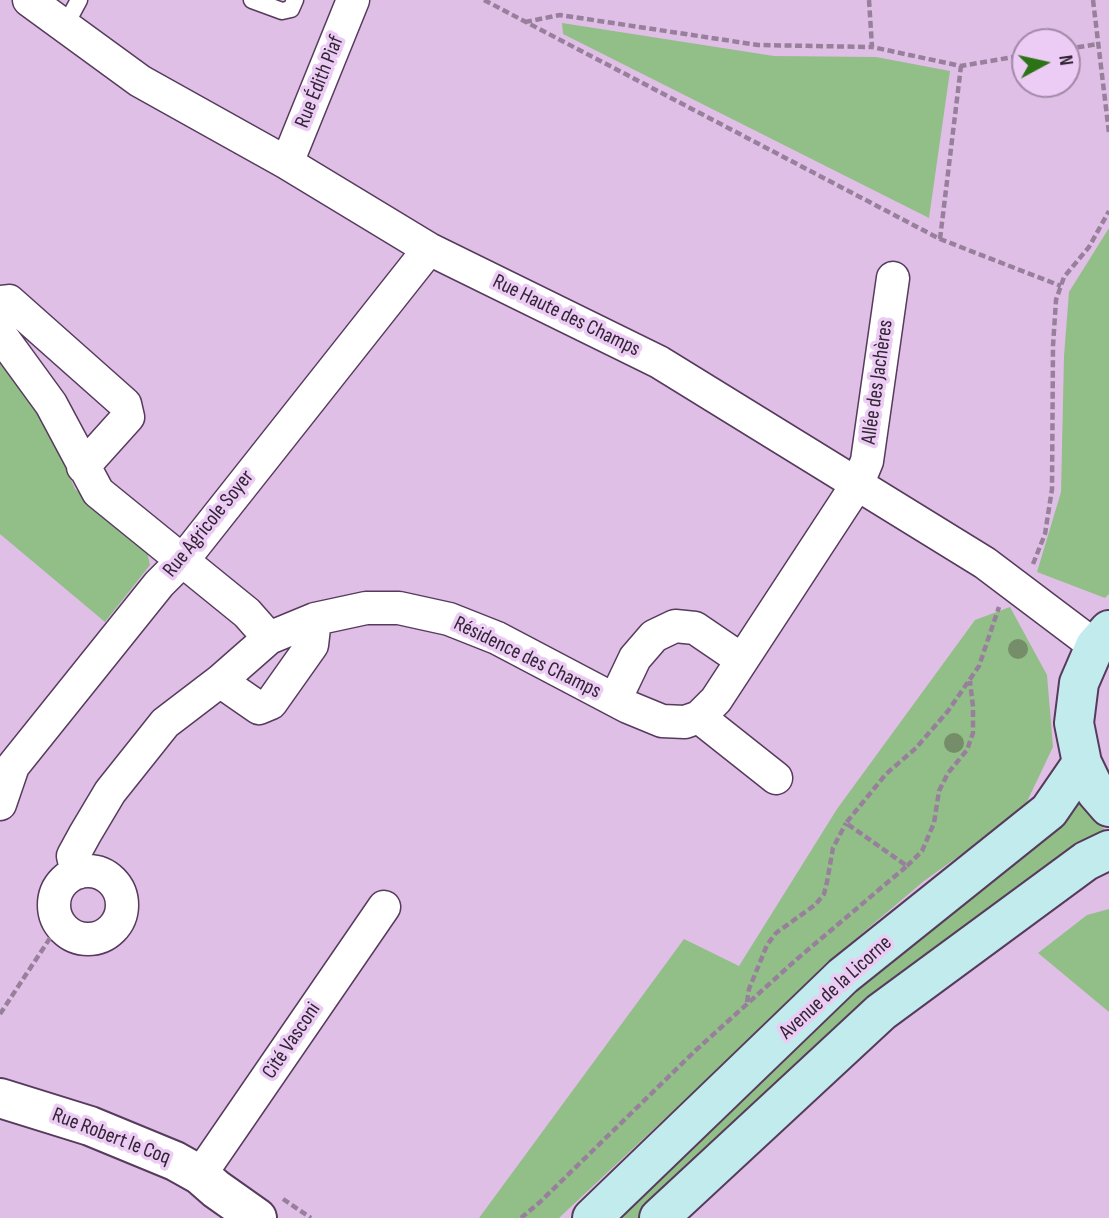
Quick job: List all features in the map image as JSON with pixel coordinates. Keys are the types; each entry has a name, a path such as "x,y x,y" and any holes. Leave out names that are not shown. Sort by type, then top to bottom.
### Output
{"main road":[{"path":"1102,638 1079,683 1074,723 1082,763 1096,792 1109,807"},
{"name":"Avenue de la Licorne","path":"592,1218 843,976 1049,811 1082,763"},
{"path":"659,1218 881,1012 1086,861 1109,850"}],"street":[{"name":"Rue Haute des Champs","path":"29,0 72,13 140,81 287,163 429,249 659,362 858,483 985,563 1015,586 1102,638"},
{"name":"Rue Édith Piaf","path":"287,163 353,0"},
{"name":"Rue Agricole Soyer","path":"0,804 13,766 159,584 183,560 429,249"},
{"name":"Allée des Jachères","path":"858,483 867,461 893,278"},
{"path":"0,304 9,301 125,404 128,416 83,467"},
{"path":"0,334 51,404 98,492 247,613 269,638"},
{"path":"776,778 699,717 716,699 858,483"},
{"name":"Résidence des Champs","path":"77,873 73,856 110,792 165,723 220,681 269,638 315,619 366,608 399,608 449,619 498,638 615,700 662,720 685,722 699,717"},
{"path":"220,681 259,708 271,703 312,645 315,619"},
{"name":"Résidence des Champs","path":"615,700 635,657 654,636 674,626 695,628 742,660"},
{"path":"89,871 101,873 118,888 122,911 118,922 101,937 78,937 67,932 60,923 54,904 56,894 68,877 89,871"},
{"name":"Cité Vasconi","path":"217,1194 384,907"},
{"name":"Rue Robert le Coq","path":"0,1098 90,1125 175,1161 217,1194 257,1218"}],"lane":[{"path":"252,0 282,11 291,9 295,0"}],"path":[{"path":"484,0 940,239 1060,286"},
{"path":"869,0 872,47"},
{"path":"1093,0 1109,133"},
{"path":"525,22 560,15 758,45 872,47 961,66 1011,57"},
{"path":"1081,47 1098,44"},
{"path":"940,239 961,66"},
{"path":"747,1003 749,989 767,945 776,933 815,905 824,894 833,848 846,823 886,774 916,748 948,711 979,666 999,606 1034,564 1045,534 1052,489 1056,300 1064,277 1089,247 1109,211"},
{"path":"522,1218 696,1049 922,851 933,824 939,791 948,773 967,750 973,733 970,680"},
{"path":"846,823 907,866"},
{"path":"0,1014 60,923"}],"green space":[{"path":"562,23 774,56 876,57 950,71 929,218 563,34"},
{"path":"1109,228 1109,594 1105,598 1037,572 1061,492 1064,356 1069,292"},
{"path":"0,350 40,406 75,489 146,547 150,565 105,622 0,534"},
{"path":"1010,607 1047,675 1053,747 1023,810 924,881 827,963 559,1218 479,1218 684,939 739,966 837,809 975,620"},
{"path":"1077,801 1105,830 1075,846 642,1218 614,1218 844,1000 900,951 1063,824"},
{"path":"1109,909 1109,1012 1038,953 1087,915"}]}
